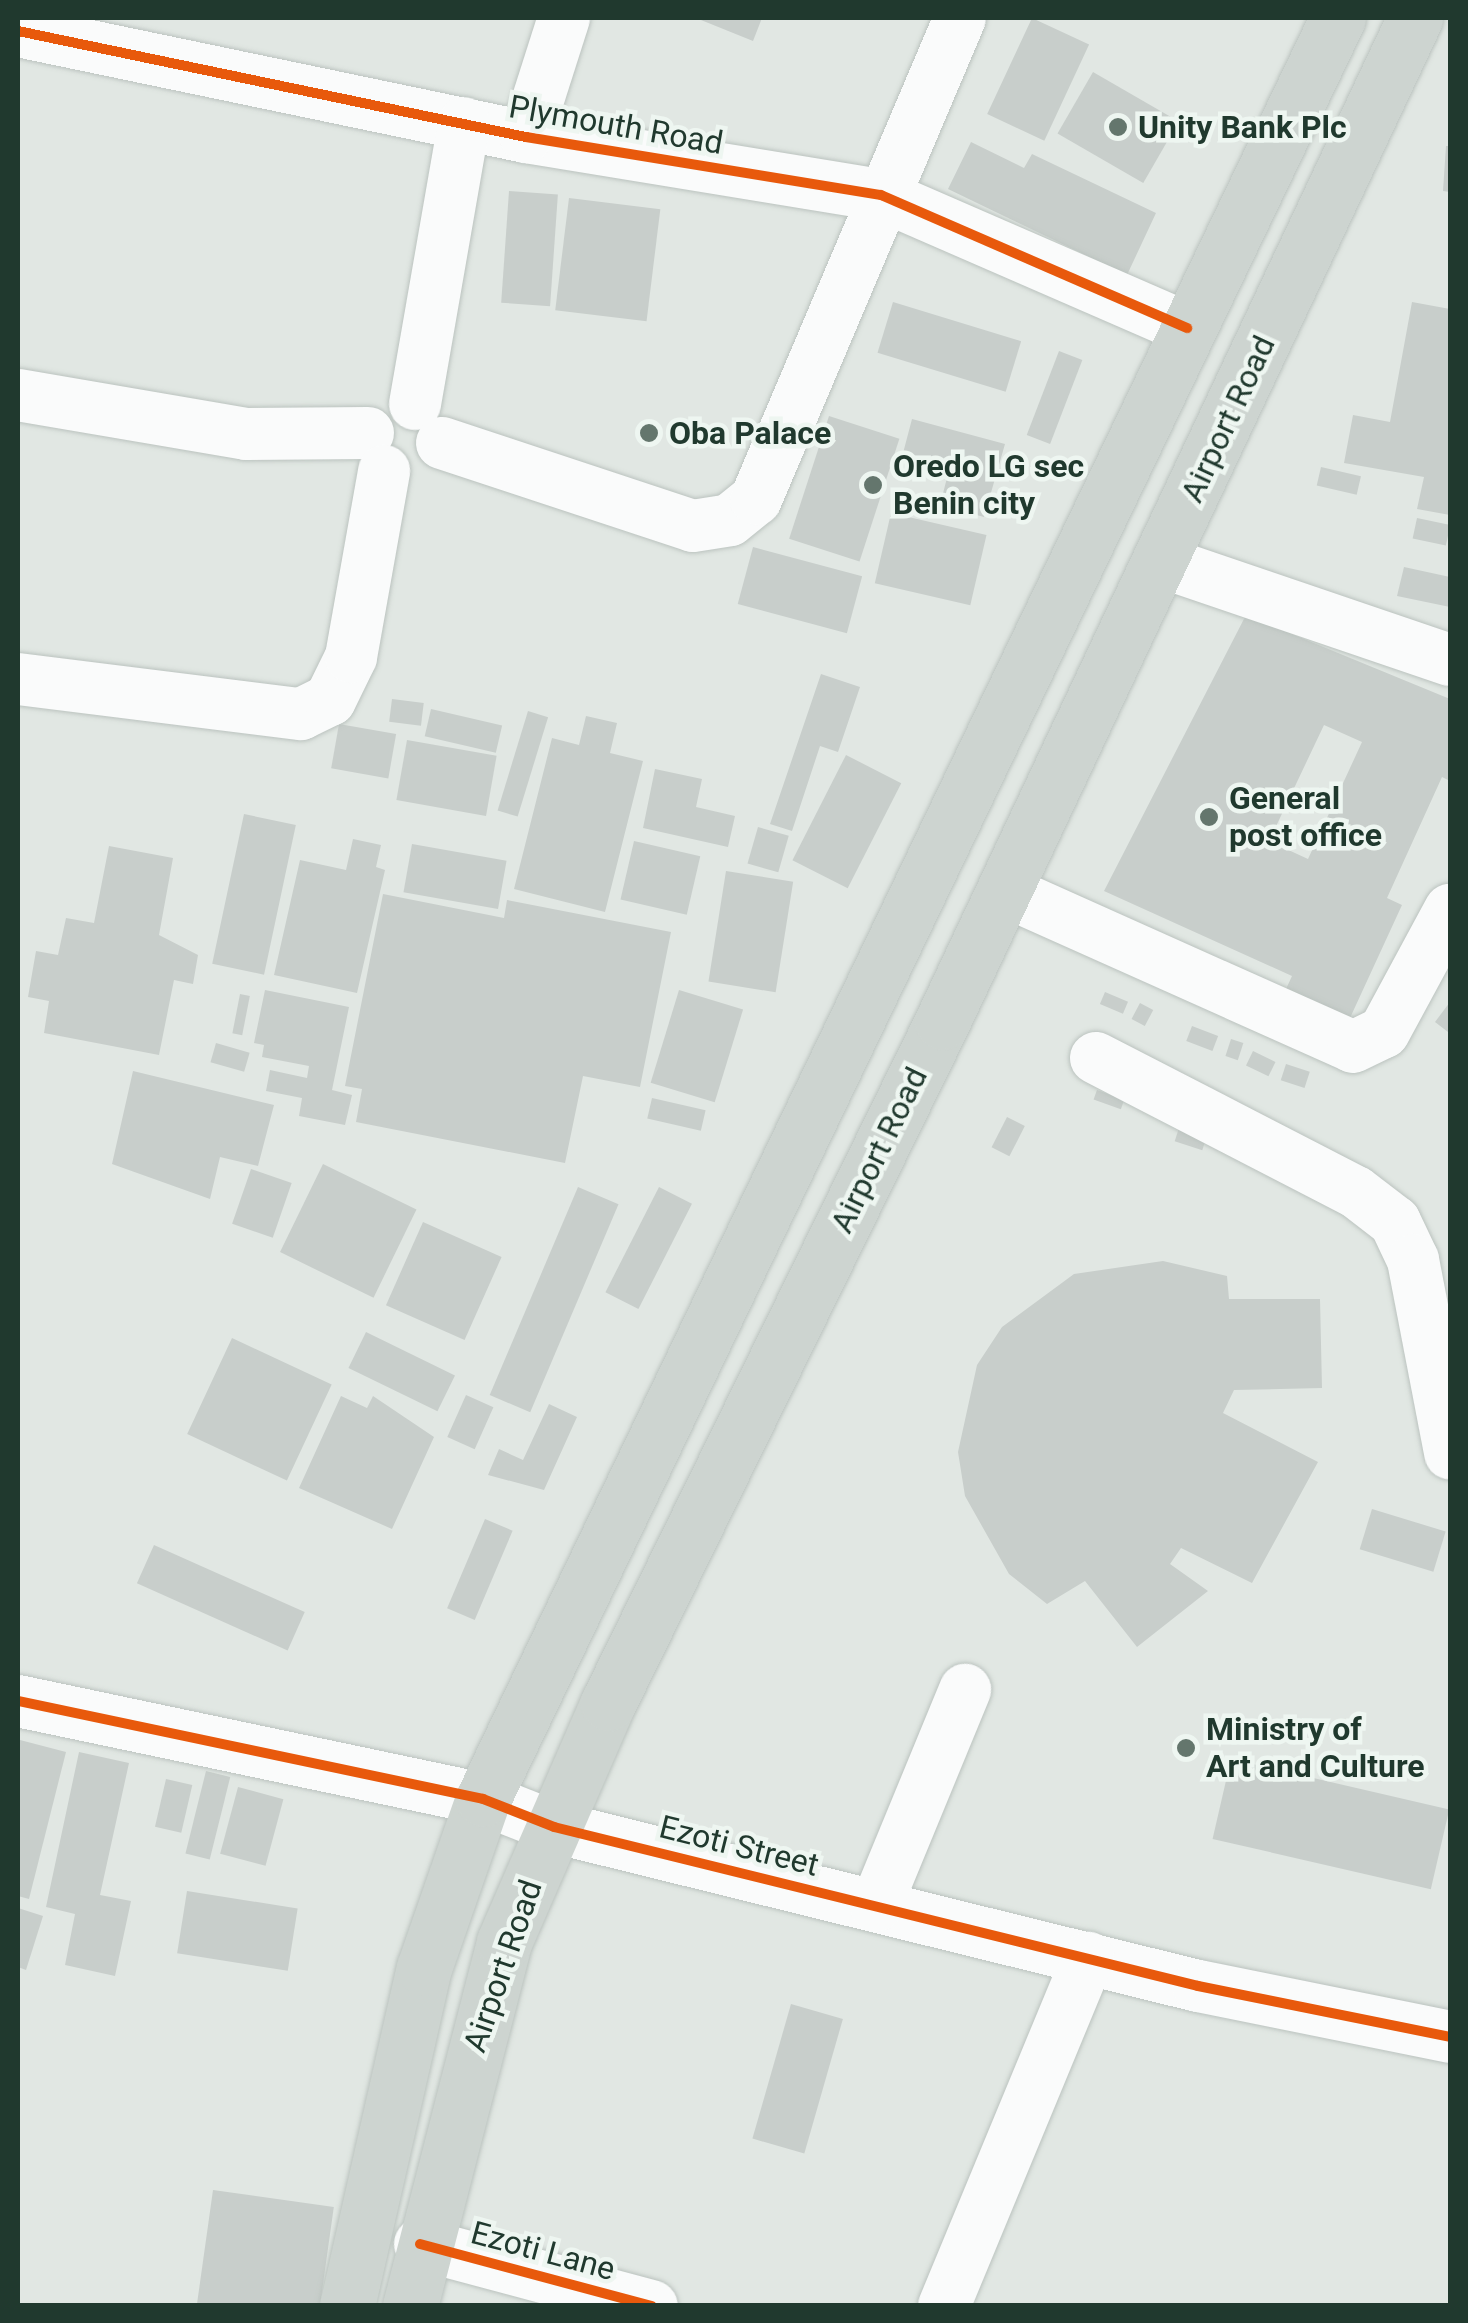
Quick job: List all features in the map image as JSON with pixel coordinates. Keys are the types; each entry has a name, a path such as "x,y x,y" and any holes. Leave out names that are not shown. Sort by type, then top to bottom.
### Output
{"main road":[{"name":"Airport Road","path":"347,2306 424,1968 483,1799 1338,18"},
{"name":"Airport Road","path":"410,2306 420,2244 504,1942 554,1827 1162,562 1414,18"}],"street":[{"path":"526,138 564,18"},
{"path":"18,679 301,714 330,700 351,657 376,452 377,414 429,423 693,526 730,520 756,499 775,464 881,194 960,18"},
{"name":"Plymouth Road","path":"18,30 526,138 881,194 1186,328"},
{"path":"429,423 464,123"},
{"path":"18,395 376,452"},
{"path":"1162,562 1450,660"},
{"path":"1005,890 1353,1047 1384,1032 1450,910"},
{"path":"1096,1058 1356,1192 1395,1222 1413,1260 1450,1453"},
{"path":"876,1906 966,1690"},
{"name":"Ezoti Street","path":"18,1700 483,1799 554,1827 1088,1958 1450,2038"},
{"path":"944,2306 1088,1958"},
{"name":"Ezoti Lane","path":"420,2244 652,2306"}],"building":[{"path":"696,18 762,18 753,41"},
{"path":"1032,18 1089,45 1044,141 987,114"},
{"name":"Unity Bank Plc","path":"1093,72 1179,122 1143,183 1058,133"},
{"path":"971,142 1024,168 1032,154 1156,213 1127,275 948,189"},
{"path":"1446,146 1450,146 1450,192 1443,191"},
{"path":"509,191 558,194 550,306 501,303"},
{"path":"569,198 660,209 647,321 555,310"},
{"path":"893,302 1021,341 1006,392 878,353"},
{"path":"1412,302 1450,309 1450,515 1417,509 1424,477 1344,463 1353,415 1390,422"},
{"path":"1059,351 1082,360 1050,444 1027,435"},
{"path":"829,416 899,439 860,562 789,539"},
{"path":"912,419 1005,444 984,517 940,505 949,470 902,457"},
{"path":"1321,467 1361,476 1357,495 1317,486"},
{"path":"891,513 986,535 970,605 875,583"},
{"path":"1417,518 1450,525 1446,546 1413,539"},
{"path":"753,547 862,576 847,633 738,604"},
{"path":"1404,567 1450,577 1450,607 1397,596"},
{"name":"General post office","path":"1246,615 1450,699 1450,781 1442,777 1387,898 1402,905 1350,1018 1286,989 1292,976 1104,891","holes":["1324,725 1362,742 1308,859 1269,841"]},
{"path":"821,674 860,687 838,752 820,746 792,831 770,824"},
{"path":"392,699 424,703 421,726 389,722"},
{"path":"431,709 502,725 496,753 425,736"},
{"path":"528,711 548,717 518,817 498,810"},
{"path":"586,716 617,723 610,753 643,761 605,912 514,889 552,738 579,745"},
{"path":"339,724 396,734 388,778 331,768"},
{"path":"407,740 497,756 486,816 396,800"},
{"path":"846,755 901,783 848,888 792,860"},
{"path":"655,769 702,779 696,807 735,816 728,847 643,828"},
{"path":"244,814 296,825 264,975 212,964"},
{"path":"758,827 789,836 778,872 748,864"},
{"path":"353,839 381,845 376,867 385,870 357,993 274,975 300,860 346,870"},
{"path":"634,841 700,856 687,915 621,899"},
{"path":"412,844 507,861 498,909 403,892"},
{"path":"109,846 173,858 159,935 198,955 193,984 174,980 159,1055 44,1033 49,1001 28,997 36,951 58,955 66,918 94,923"},
{"path":"726,871 793,882 776,992 708,982"},
{"path":"383,894 504,918 507,900 671,932 640,1087 583,1076 565,1163 356,1122 362,1089 345,1086"},
{"path":"265,990 349,1007 332,1090 352,1095 345,1125 299,1116 302,1098 266,1091 270,1070 307,1078 309,1066 262,1057 264,1045 254,1043"},
{"path":"679,990 743,1010 715,1102 651,1083"},
{"path":"1105,992 1128,1002 1123,1014 1100,1004"},
{"path":"240,994 250,996 242,1035 232,1033"},
{"path":"1450,1002 1450,1028 1448,1032 1435,1022"},
{"path":"1140,1003 1153,1010 1145,1026 1132,1019"},
{"path":"1192,1026 1218,1036 1212,1051 1186,1041"},
{"path":"1231,1039 1243,1043 1238,1060 1225,1056"},
{"path":"216,1043 250,1053 244,1072 210,1062"},
{"path":"1253,1051 1275,1062 1268,1076 1246,1065"},
{"path":"1286,1064 1310,1072 1305,1088 1281,1080"},
{"path":"133,1071 274,1105 258,1166 220,1157 210,1199 112,1164"},
{"path":"1097,1090 1124,1100 1121,1109 1094,1099"},
{"path":"652,1098 706,1110 701,1131 647,1118"},
{"path":"1007,1117 1025,1126 1009,1156 992,1147"},
{"path":"1179,1128 1207,1137 1202,1150 1175,1141"},
{"path":"323,1164 416,1210 374,1298 280,1252"},
{"path":"251,1169 292,1183 273,1238 232,1224"},
{"path":"578,1187 619,1204 530,1412 490,1395"},
{"path":"659,1187 692,1204 638,1309 605,1292"},
{"path":"423,1222 502,1257 465,1340 386,1305"},
{"path":"1163,1261 1227,1276 1229,1299 1320,1299 1322,1388 1234,1390 1223,1413 1318,1462 1252,1583 1181,1548 1170,1564 1208,1591 1137,1647 1085,1581 1047,1604 1009,1574 965,1496 958,1452 977,1365 1002,1327 1074,1274"},
{"path":"366,1332 455,1375 437,1411 348,1368"},
{"path":"232,1338 332,1384 287,1481 187,1434"},
{"path":"466,1395 493,1407 475,1449 447,1437"},
{"path":"341,1396 367,1408 373,1396 434,1437 392,1529 299,1488"},
{"path":"549,1404 577,1417 544,1490 488,1475 499,1449 523,1460"},
{"path":"1372,1509 1446,1532 1433,1572 1360,1549"},
{"path":"485,1519 513,1531 475,1620 447,1608"},
{"path":"154,1545 305,1612 288,1650 137,1583"},
{"path":"20,1740 66,1752 29,1899 18,1896"},
{"path":"79,1752 129,1763 100,1895 131,1901 115,1976 65,1965 75,1914 46,1907"},
{"path":"1231,1759 1449,1809 1431,1889 1213,1839"},
{"path":"206,1771 230,1777 210,1860 185,1853"},
{"path":"166,1779 192,1785 181,1833 155,1827"},
{"path":"238,1787 283,1799 266,1866 220,1854"},
{"path":"187,1891 298,1909 288,1971 177,1953"},
{"path":"18,1908 43,1916 26,1970 18,1967"},
{"path":"791,2004 843,2019 804,2153 752,2139"},
{"path":"213,2190 334,2207 320,2306 197,2306"}],"cycle path":[{"path":"18,31 526,137 881,195 1187,328"},
{"path":"18,1701 483,1799 554,1827 1198,1986 1450,2037"},
{"path":"420,2244 652,2306"}],"place":[{"name":"Unity Bank Plc","path":"1118,127"},
{"name":"Oba Palace","path":"649,433"},
{"name":"Oredo LG sec Benin city","path":"873,485"},
{"name":"General post office","path":"1209,817"},
{"name":"Ministry of Art and Culture","path":"1186,1748"}]}
